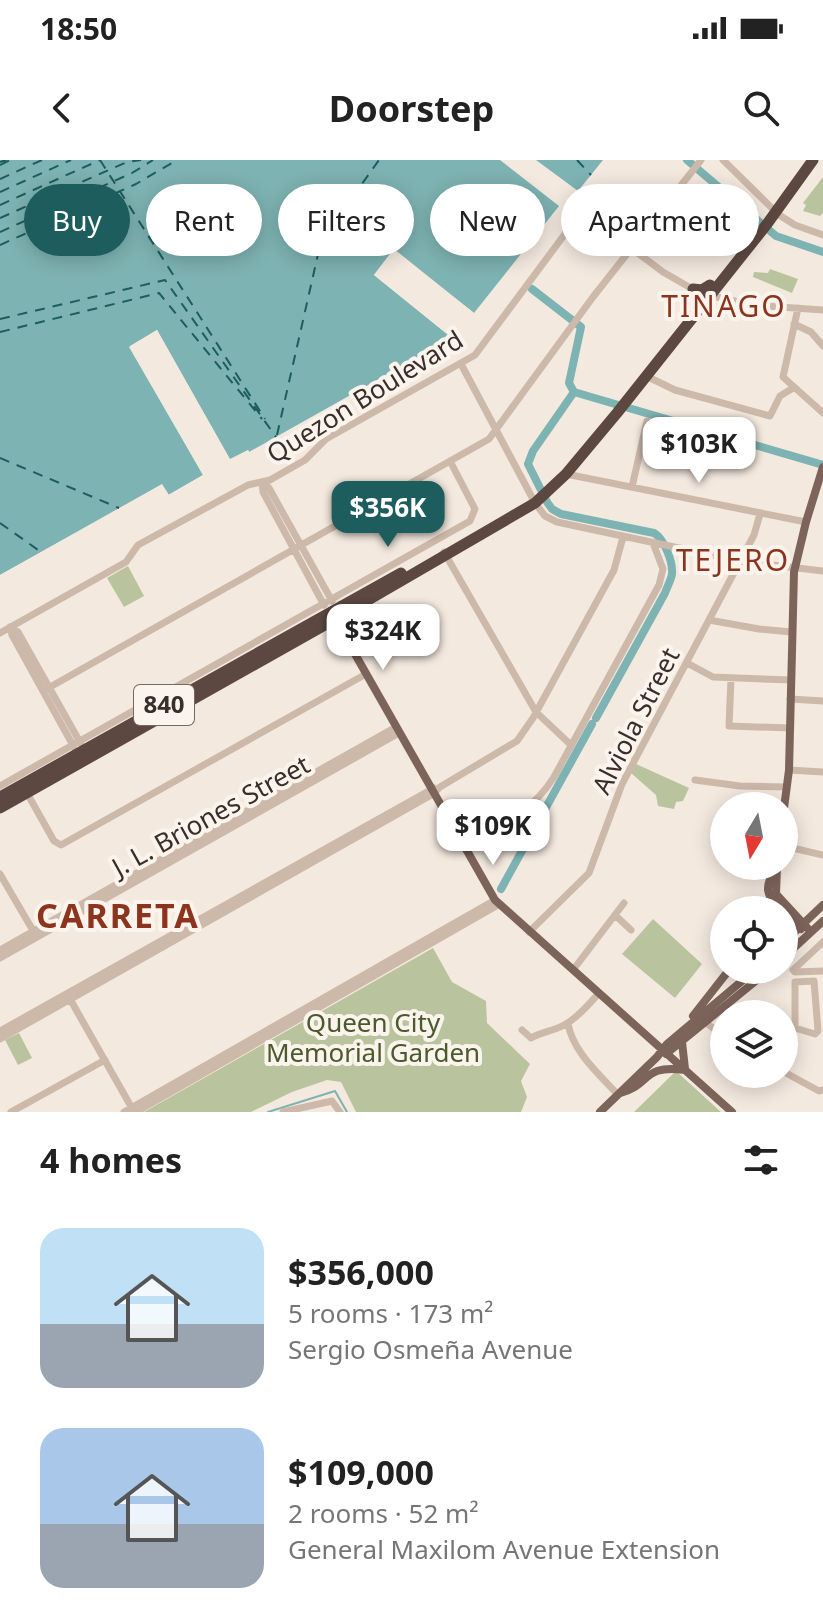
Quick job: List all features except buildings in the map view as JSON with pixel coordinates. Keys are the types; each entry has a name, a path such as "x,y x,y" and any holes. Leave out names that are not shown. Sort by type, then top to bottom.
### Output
{"highway":[{"name":"840","path":"774,210 806,160"},
{"name":"840","path":"0,797 78,747 444,553 540,496 566,474 813,160"},
{"name":"840","path":"540,496 646,376 706,293"},
{"name":"840","path":"0,808 332,610"}],"main road":[{"path":"786,792 795,568 823,467"},
{"path":"332,610 496,902 648,1036 662,1053 732,1112"},
{"path":"769,880 772,896"},
{"path":"798,930 823,905"},
{"path":"818,943 823,921"},
{"path":"798,922 818,943"},
{"path":"798,923 802,926"},
{"path":"798,951 818,943"},
{"path":"600,1112 662,1053 718,984"},
{"path":"648,1036 669,1036 738,984"},
{"path":"662,1053 682,1042 752,984"},
{"path":"682,1042 685,1070"},
{"path":"619,1094 631,1091 658,1069 685,1070"}],"street":[{"path":"723,160 774,210 795,225 823,235"},
{"path":"682,184 697,165"},
{"name":"Quezon Boulevard","path":"0,633 126,562 138,545 248,485 262,482 305,460 326,439 477,353 561,239"},
{"path":"46,689 489,439 627,256"},
{"path":"640,256 663,272 706,293 752,305 822,310"},
{"path":"798,308 782,375 823,413"},
{"path":"794,324 808,330 823,346"},
{"path":"461,364 497,431 540,496 545,516 557,522 740,561 823,571"},
{"path":"646,376 675,390 770,416 780,396 793,388"},
{"path":"632,487 647,421"},
{"path":"262,482 263,492 332,610 473,518 475,509 450,461"},
{"path":"566,474 806,522"},
{"name":"Alviola Street","path":"529,932 589,873 622,784 756,531 760,514"},
{"path":"0,1039 517,741 614,570 623,537"},
{"path":"465,849 521,815 538,800 659,585 663,569 656,544"},
{"path":"444,553 536,712 571,745"},
{"path":"709,620 747,628 791,632"},
{"path":"0,786 78,747 10,627"},
{"path":"687,663 706,675 731,679 791,680"},
{"path":"27,793 54,841 61,845 366,674"},
{"path":"731,679 729,726 790,728"},
{"path":"790,699 823,701"},
{"name":"J. L. Briones Street","path":"0,950 35,934 398,730"},
{"path":"789,770 823,772"},
{"path":"695,780 740,786 787,787"},
{"path":"798,849 823,855"},
{"path":"1,879 35,934"},
{"path":"69,997 132,1111 496,902"},
{"path":"573,970 624,903"},
{"path":"615,915 631,930"},
{"name":"J. L. Briones Street","path":"0,958 35,934"},
{"path":"818,943 793,971 823,971"},
{"path":"814,981 820,1000 817,1033 796,1030 795,982 814,981"},
{"path":"522,1030 531,1038 568,1023 599,993"},
{"path":"0,1031 69,997"},
{"path":"568,1023 572,1038 581,1052 619,1094"},
{"path":"706,1023 710,1026"},
{"path":"11,1112 105,1060"},
{"path":"798,1080 819,1091 823,1090"},
{"path":"283,1112 332,1101 340,1112"}],"green space":[{"path":"823,177 823,213 820,216 803,211 806,205 803,203"},
{"path":"770,269 798,279 792,293 753,277 754,272 768,273"},
{"path":"128,566 144,596 124,607 107,578"},
{"path":"636,764 689,788 683,801 676,802 674,809 658,806 656,795 631,773"},
{"path":"653,919 702,964 675,998 622,954"},
{"name":"Queen City Memorial Garden","path":"433,948 452,982 486,1001 487,1023 530,1064 521,1081 527,1097 521,1112 356,1112 341,1082 327,1080 292,1092 251,1112 144,1112"},
{"path":"19,1033 32,1058 18,1065 5,1040"},
{"path":"676,1071 721,1112 634,1112"}],"water":[{"path":"0,160 500,160 531,184 430,184 430,256 519,256 474,313 401,256 414,256 414,184 278,184 278,256 388,256 374,275 452,338 230,460 157,330 130,346 203,475 168,495 162,485 0,575"},
{"path":"536,160 603,160 584,184 569,184"},
{"path":"545,195 559,206 545,224"}],"pier":[{"path":"389,256 393,256 379,274 454,334 452,338 374,275"},
{"path":"395,256 403,256 474,313 471,316"},
{"path":"157,330 230,459 248,450 251,455 227,463 155,335 135,348 207,477 169,499 161,490 0,579 0,575 162,484 169,495 203,475 129,347"}],"waterway":[{"path":"687,160 776,236 823,252"},
{"path":"532,289 581,327 569,383 574,392"},
{"path":"574,392 533,451 528,464 547,502 561,514 654,533 664,545 672,569 665,593 596,718"},
{"path":"574,392 823,465"},
{"path":"501,889 592,724"},
{"path":"268,1112 335,1091 347,1112"}],"ferry route":[{"path":"0,162 6,160"},
{"path":"0,165 10,160"},
{"path":"0,179 42,160"},
{"path":"0,192 71,160"},
{"path":"100,160 265,419"},
{"path":"0,205 100,160"},
{"path":"0,218 127,162 141,160"},
{"path":"0,232 132,173 153,160"},
{"path":"0,245 136,184 177,160"},
{"path":"277,435 321,241 379,160"},
{"path":"577,160 591,175"},
{"path":"0,319 165,280 276,437"},
{"path":"0,332 159,293 262,419"},
{"path":"0,458 119,508"},
{"path":"0,523 41,552"}],"district":[{"name":"TINAGO","path":"724,307"},
{"name":"TEJERO","path":"733,561"},
{"name":"CARRETA","path":"118,916"}]}
